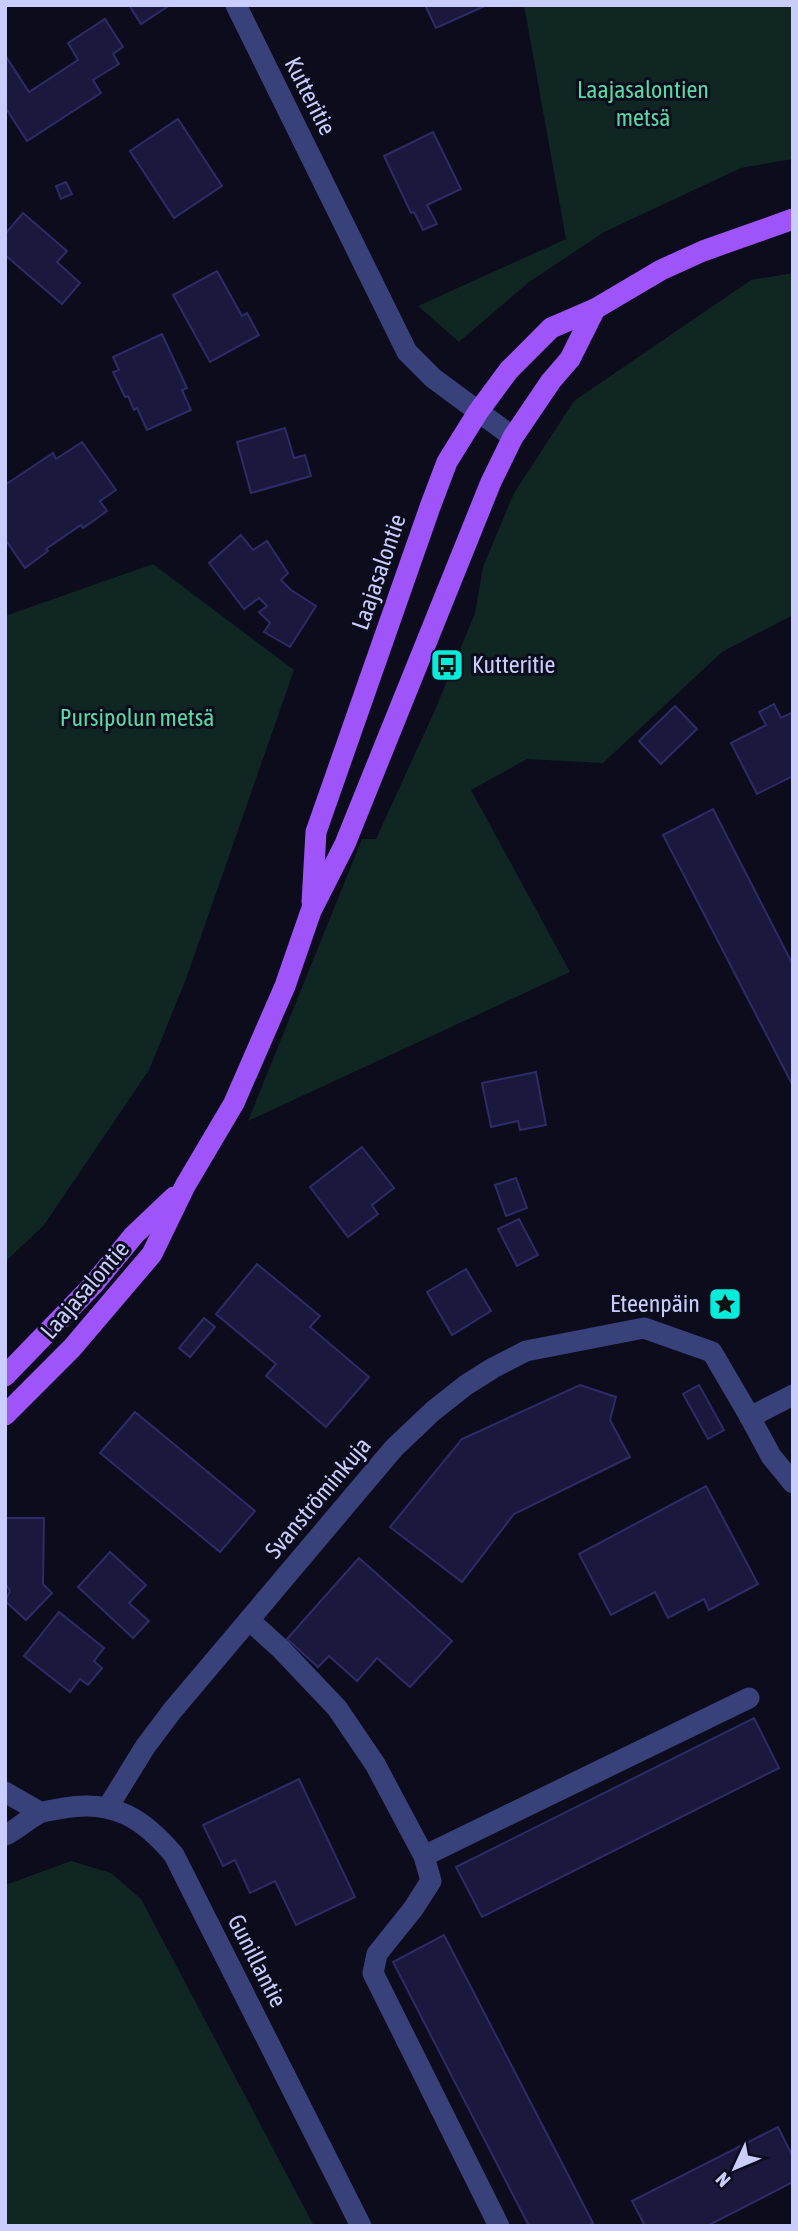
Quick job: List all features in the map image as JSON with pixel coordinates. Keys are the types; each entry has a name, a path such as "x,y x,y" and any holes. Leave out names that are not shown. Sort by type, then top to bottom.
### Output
{"main road":[{"name":"Laajasalontie","path":"311,911 316,832 320,820 434,495 447,462 478,412 509,370 551,328 595,309 661,270 703,251 793,219"},
{"name":"Laajasalontie","path":"5,1415 72,1348 152,1254 186,1186 234,1103 285,986 311,911 345,844 469,532 513,437 551,381 570,359 595,309"},
{"name":"Laajasalontie","path":"5,1376 93,1285 134,1235 186,1186"}],"street":[{"name":"Kutteritie","path":"236,5 405,348 426,372 513,437"},
{"name":"Svanströminkuja","path":"108,1807 145,1747 172,1711 394,1448 433,1411 466,1385 526,1351 644,1328 712,1352 750,1417"},
{"path":"793,1395 750,1417 771,1457 793,1483"},
{"path":"249,1620 281,1648 337,1708 375,1764 424,1856 431,1881 413,1909 377,1954 373,1973 499,2226"},
{"path":"424,1856 749,1698"},
{"path":"5,1792 40,1812"},
{"name":"Gunillantie","path":"5,1835 40,1812 75,1806 108,1807 131,1816 149,1828 174,1855 361,2226"}],"green space":[{"name":"Laajasalontien metsä","path":"524,5 793,5 793,159 741,168 604,232 529,282 459,342 418,306 566,239"},
{"path":"793,273 793,615 722,652 603,763 527,759 471,790 570,972 248,1121 362,839 376,839 435,710 475,613 483,567 514,493 574,401 751,280"},
{"name":"Pursipolun metsä","path":"153,564 294,670 186,979 149,1070 44,1225 5,1262 5,616"},
{"path":"71,1861 111,1873 141,1899 314,2226 5,2226 5,1885"}],"building":[{"path":"129,5 170,5 141,24"},
{"path":"425,5 487,5 436,28"},
{"path":"105,19 123,47 113,54 119,64 93,80 101,93 27,141 5,107 5,55 29,92 78,60 68,43"},
{"path":"178,119 222,186 174,218 130,151"},
{"path":"433,132 461,189 427,205 437,224 423,230 414,212 411,213 384,156"},
{"path":"66,182 72,194 61,199 56,186"},
{"path":"23,213 67,251 57,262 80,283 62,304 5,255 5,234"},
{"path":"217,271 242,316 247,313 259,335 210,362 173,295"},
{"path":"162,334 187,388 182,390 191,410 147,430 137,408 134,410 128,396 125,397 113,372 119,370 113,357"},
{"path":"285,428 294,458 305,455 311,476 251,493 237,442"},
{"path":"82,442 116,490 100,501 107,511 46,549 48,551 25,568 5,539 5,485 53,453 56,459"},
{"path":"241,535 253,550 267,541 288,573 281,580 316,606 290,647 264,632 270,623 259,612 267,606 259,598 244,609 209,563"},
{"path":"774,704 781,718 793,712 793,776 757,794 731,743 766,725 759,712"},
{"path":"675,706 697,729 661,764 639,741"},
{"path":"713,809 793,965 793,1086 663,835"},
{"path":"536,1072 546,1125 520,1130 518,1121 491,1127 482,1083"},
{"path":"362,1147 394,1188 372,1205 378,1214 348,1237 310,1187"},
{"path":"516,1178 527,1208 506,1216 495,1185"},
{"path":"519,1219 538,1255 517,1266 498,1229"},
{"path":"257,1264 320,1316 310,1327 369,1377 326,1427 266,1376 276,1364 216,1314"},
{"path":"466,1269 491,1311 452,1335 427,1292"},
{"path":"204,1318 215,1327 190,1357 179,1348"},
{"path":"580,1385 616,1397 610,1420 630,1457 514,1514 462,1582 390,1527 462,1439"},
{"path":"699,1385 724,1430 708,1439 683,1394"},
{"path":"135,1412 255,1511 220,1552 100,1453"},
{"path":"706,1486 758,1584 709,1610 704,1599 668,1618 655,1592 611,1615 579,1554"},
{"path":"5,1518 44,1518 43,1584 52,1593 26,1620 5,1601 10,1591 5,1583"},
{"path":"110,1552 146,1585 129,1603 149,1621 133,1638 78,1587"},
{"path":"359,1558 452,1641 410,1687 377,1658 357,1681 329,1656 318,1667 287,1639"},
{"path":"59,1612 104,1648 94,1661 102,1668 88,1685 80,1679 70,1692 24,1656"},
{"path":"754,1718 779,1768 482,1917 456,1867"},
{"path":"299,1779 355,1897 296,1925 275,1881 250,1893 235,1860 223,1866 203,1825"},
{"path":"444,1935 593,2223 587,2226 529,2226 393,1962"},
{"path":"778,2127 793,2157 793,2182 707,2226 645,2226 632,2201"}],"place":[{"name":"Kutteritie","path":"447,665"},
{"name":"Eteenpäin","path":"725,1304"}]}
